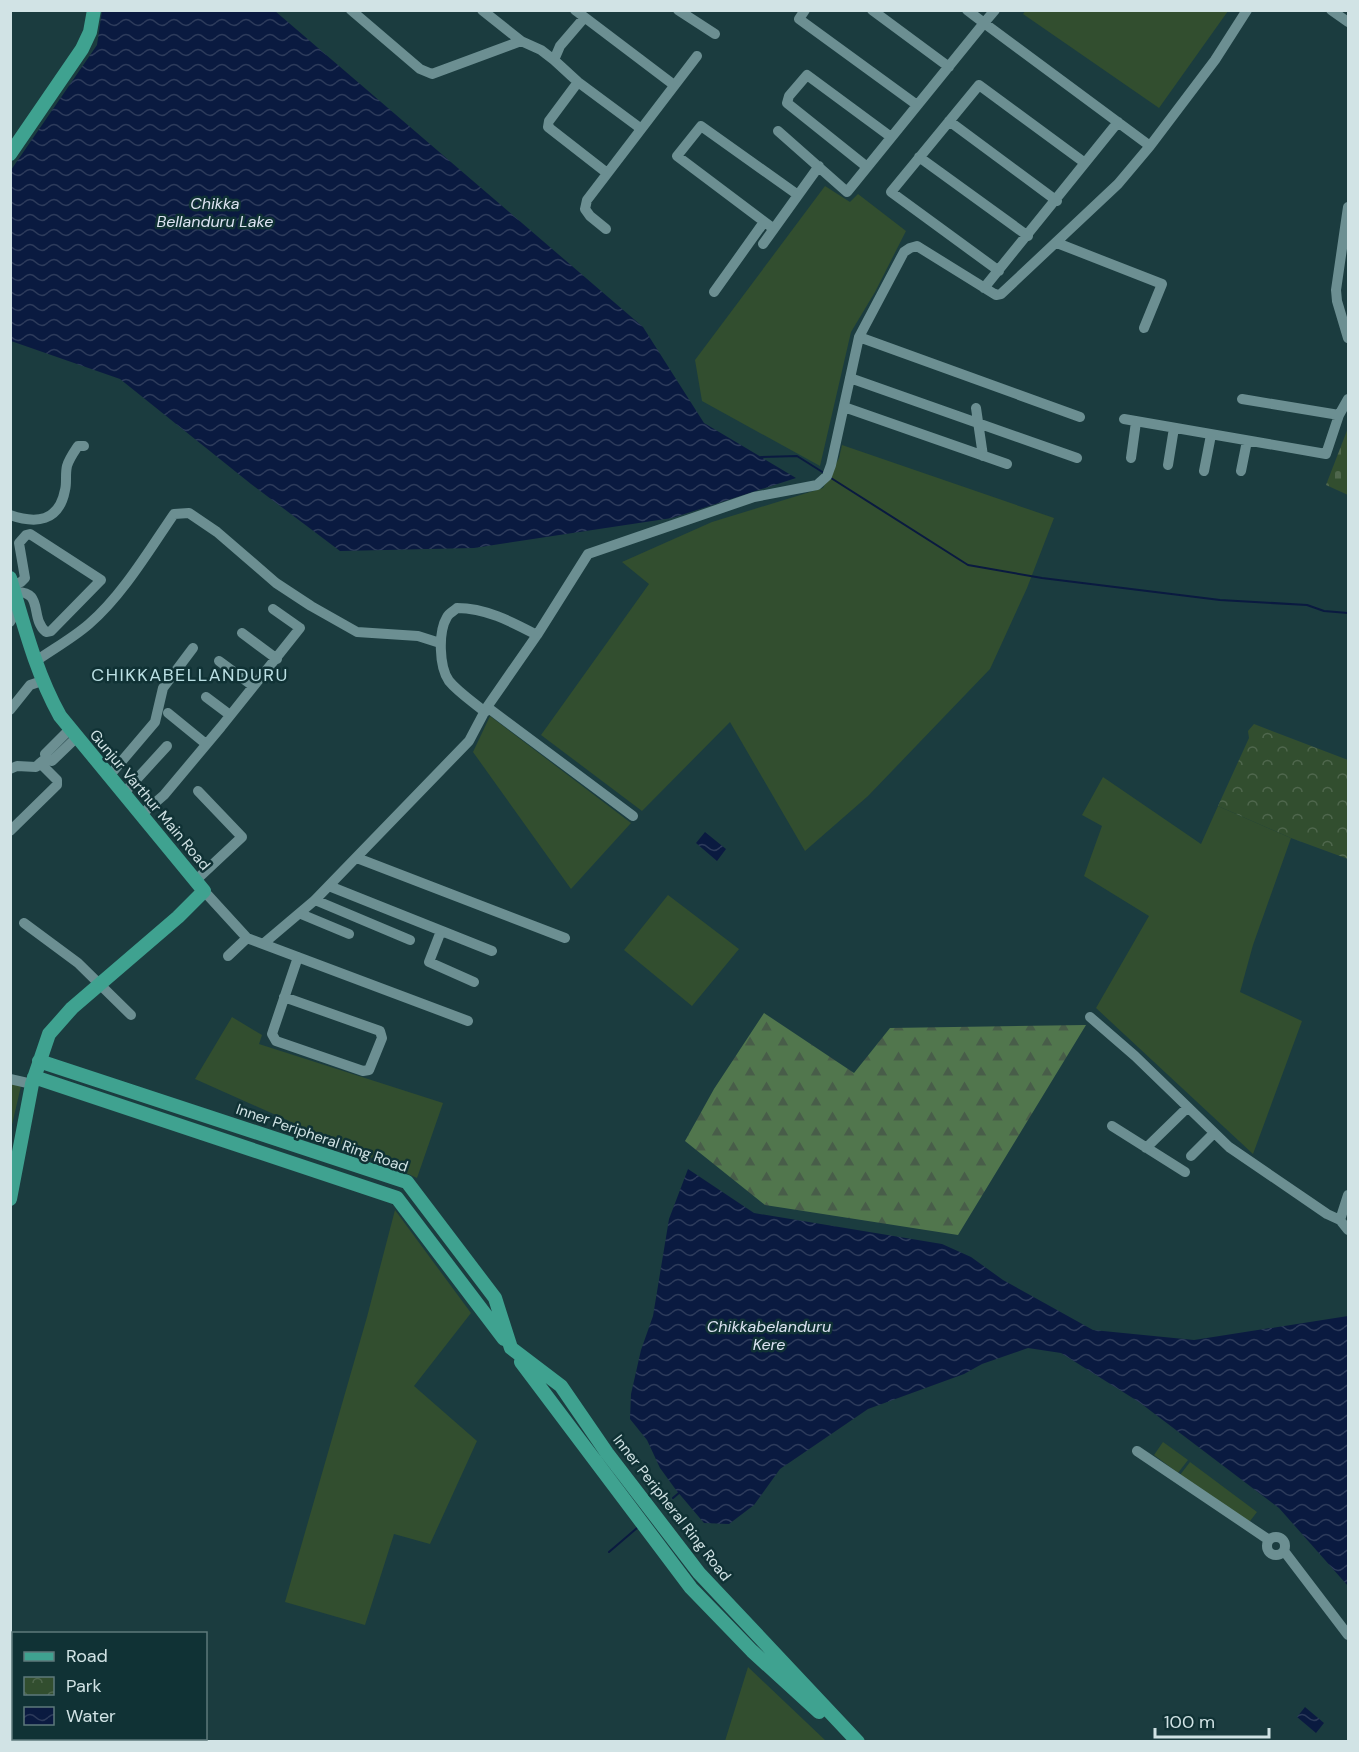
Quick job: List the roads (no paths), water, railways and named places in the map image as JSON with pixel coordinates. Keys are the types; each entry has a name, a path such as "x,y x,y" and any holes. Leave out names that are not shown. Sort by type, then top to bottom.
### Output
{"main road":[{"path":"10,154 82,49 90,32 94,10"},
{"name":"Gunjur Varthur Main Road","path":"10,1199 33,1080 49,1034 72,1008 178,917 199,886 60,716 42,681 12,585"},
{"name":"Inner Peripheral Ring Road","path":"39,1061 407,1182 495,1298 511,1348 561,1386 607,1453 699,1573 858,1742"},
{"name":"Inner Peripheral Ring Road","path":"33,1080 397,1198 691,1588 752,1651 852,1742"}],"street":[{"path":"351,10 420,69 432,74 521,41"},
{"path":"482,10 521,41 555,60 578,82 640,128"},
{"path":"678,10 715,34"},
{"path":"805,10 799,19 917,105"},
{"path":"872,10 949,67"},
{"path":"967,10 1150,146"},
{"path":"778,131 847,192 995,10"},
{"path":"263,944 301,914 469,741 486,709 588,554 754,497 817,485 827,476 859,337 904,252 918,246 996,295 1001,294 1118,184 1215,60 1247,10"},
{"path":"1331,10 1348,22"},
{"path":"555,60 560,46 579,14 674,85"},
{"path":"606,229 585,209 587,200 697,56"},
{"path":"867,167 787,104 789,96 807,75 891,137"},
{"path":"578,82 549,121 549,127 607,173"},
{"path":"999,271 891,192 979,85 1085,163"},
{"path":"949,121 1056,201"},
{"path":"984,288 1118,122"},
{"path":"774,230 677,156 701,126 798,195"},
{"path":"920,157 1028,236"},
{"path":"763,244 819,166"},
{"path":"1348,209 1336,290 1348,338"},
{"path":"714,292 764,222"},
{"path":"1057,243 1162,284 1144,328"},
{"path":"1337,301 1348,306"},
{"path":"859,337 1080,417"},
{"path":"850,378 1077,458"},
{"path":"1242,399 1339,415"},
{"path":"1131,458 1130,420 1326,454 1339,415 1348,399"},
{"path":"844,407 1007,464"},
{"path":"976,408 983,456"},
{"path":"1168,465 1174,428"},
{"path":"1204,471 1211,435"},
{"path":"1241,471 1247,441"},
{"path":"10,515 30,521 53,514 65,490 67,466 78,446 84,446"},
{"path":"36,661 89,624 136,568 174,514 182,512 189,513 217,532 276,583 357,632 418,636 440,643"},
{"path":"30,534 101,580 51,631 46,632 42,628 32,596 12,585 25,578 19,543 30,534"},
{"path":"537,634 473,608 457,608 448,616 442,628 440,643 444,670 449,680 486,709 633,816"},
{"path":"10,622 18,609"},
{"path":"142,814 164,795 300,628 273,609"},
{"path":"242,633 277,659"},
{"path":"110,775 155,722 163,688 193,648"},
{"path":"219,661 253,686"},
{"path":"10,710 30,685 42,681"},
{"path":"206,697 230,715"},
{"path":"168,713 206,744"},
{"path":"43,760 52,761 73,733"},
{"path":"124,793 167,746"},
{"path":"10,769 17,766 36,767 43,760"},
{"path":"10,831 57,785 57,780 43,760"},
{"path":"198,792 242,837 199,886 247,938 468,1021"},
{"path":"357,858 565,938"},
{"path":"329,886 492,951"},
{"path":"315,900 410,940"},
{"path":"301,914 349,934"},
{"path":"24,923 78,963 131,1015"},
{"path":"441,931 429,962 474,982"},
{"path":"228,956 247,938"},
{"path":"284,997 380,1031 382,1038 369,1070 363,1071 276,1041 272,1034 284,997 298,957"},
{"path":"1090,1017 1136,1056 1229,1147 1327,1214 1340,1220 1348,1230"},
{"path":"10,1078 33,1080"},
{"path":"1146,1148 1187,1108"},
{"path":"1112,1126 1185,1172"},
{"path":"1191,1156 1214,1133"},
{"path":"1340,1220 1348,1195"},
{"path":"1137,1451 1269,1540 1276,1536 1283,1539 1284,1551 1348,1635"}],"water":[{"name":"Chikka Bellanduru Lake","path":"102,11 275,11 643,327 704,423 796,478 672,518 474,548 340,551 251,484 120,379 11,341 11,170 97,45"},
{"path":"705,832 726,849 717,861 696,843"},
{"name":"Chikkabelanduru Kere","path":"688,1169 754,1213 942,1244 971,1257 1003,1280 1093,1330 1194,1340 1348,1316 1348,1586 1279,1508 1139,1402 1061,1353 1028,1348 868,1409 780,1469 754,1505 729,1524 704,1523 660,1468 647,1440 630,1419 631,1394 641,1350 653,1316 669,1219"},
{"path":"1305,1707 1324,1723 1316,1733 1297,1717"}],"waterway":[{"path":"761,457 797,456 824,473"},
{"path":"831,478 968,565 1042,578 1220,600 1307,605 1324,611 1348,613"},
{"path":"673,1498 680,1492"},
{"path":"609,1552 637,1528"}],"district":[{"name":"CHIKKABELLANDURU","path":"190,675"}]}
